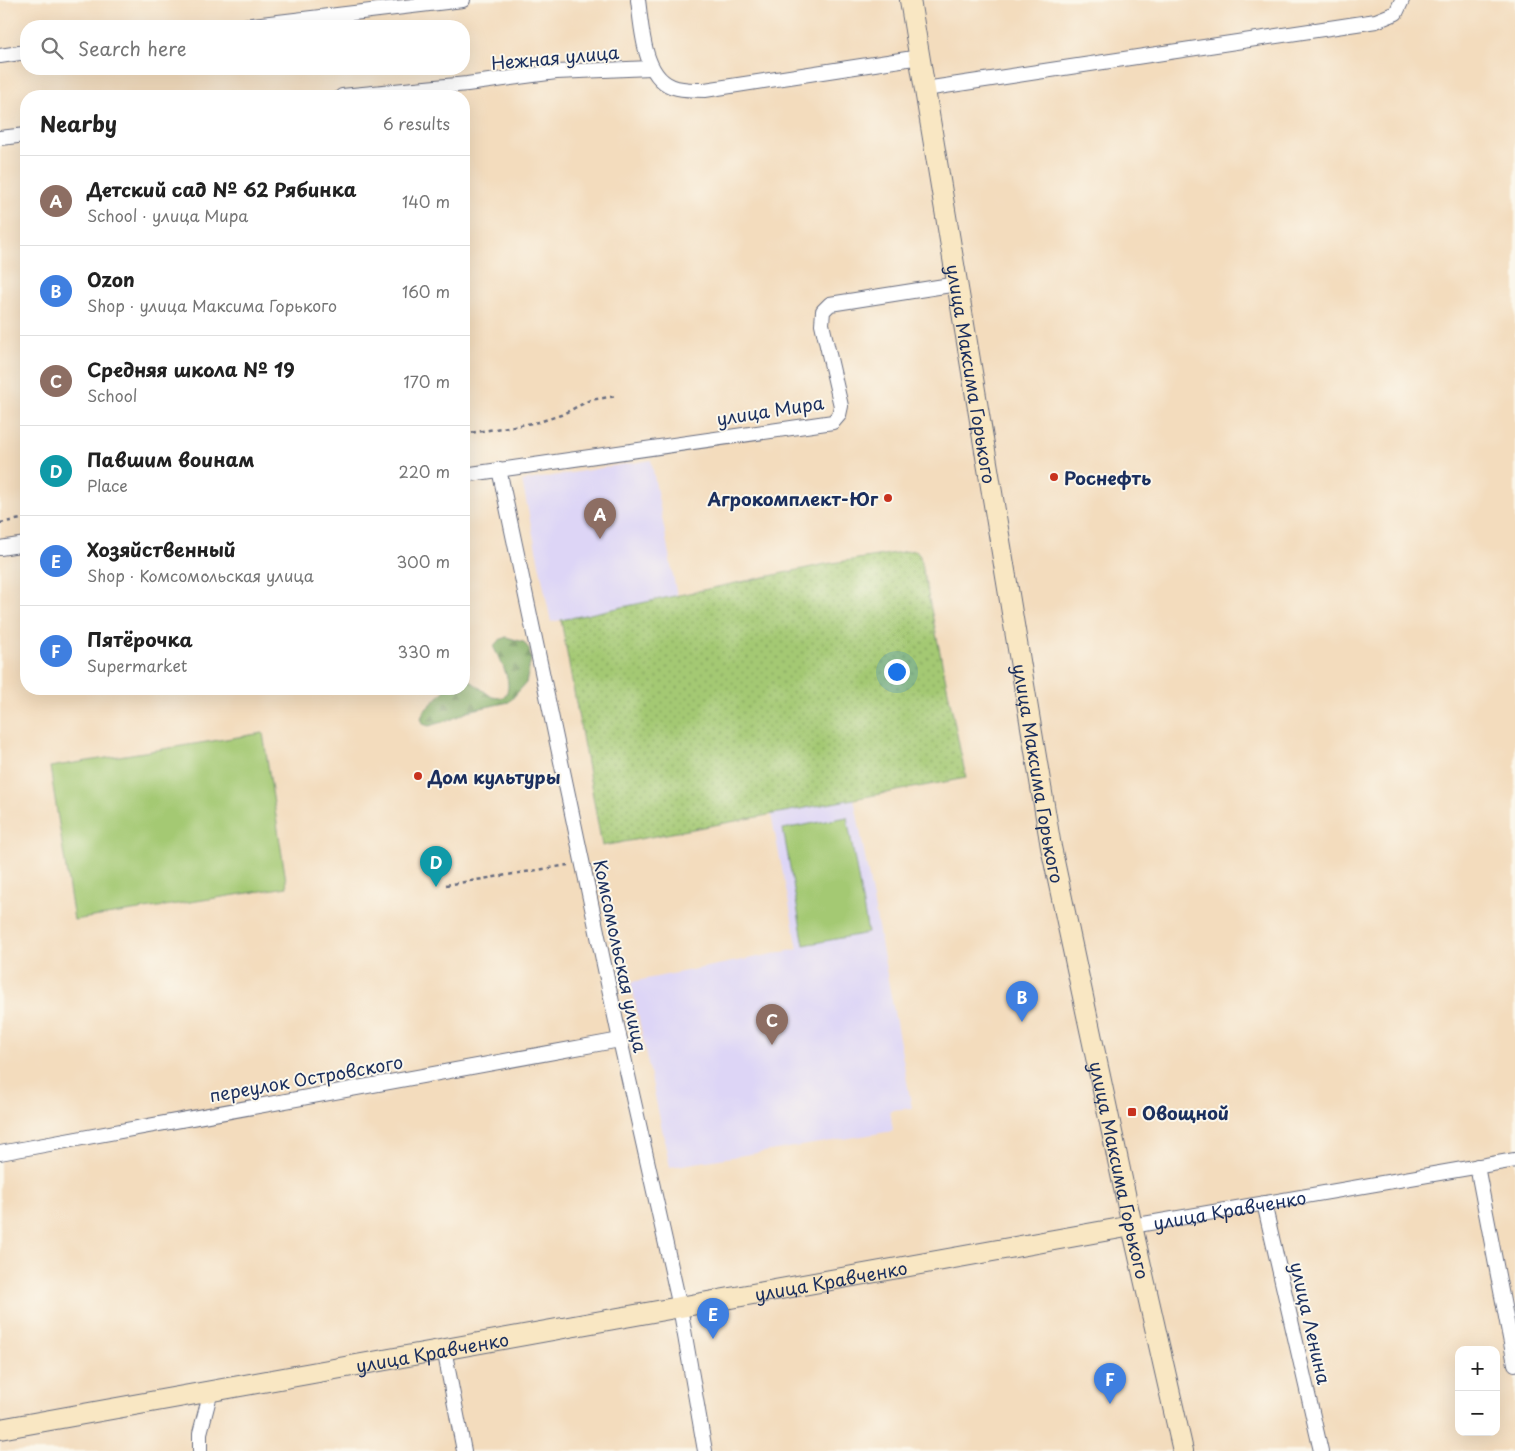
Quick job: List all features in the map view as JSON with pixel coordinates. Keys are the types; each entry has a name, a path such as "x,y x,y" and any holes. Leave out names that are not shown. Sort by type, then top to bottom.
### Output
{"main road":[{"name":"улица Максима Горького","path":"910,0 1052,847 1132,1226 1183,1451"},
{"name":"улица Кравченко","path":"0,1429 1132,1226"}],"street":[{"path":"295,20 463,0"},
{"path":"638,0 644,40 651,68 664,82 676,88 705,90 920,57"},
{"path":"925,89 1376,21 1396,12 1402,0"},
{"path":"0,56 20,53"},
{"name":"Нежная улица","path":"404,90 556,72 651,68"},
{"path":"0,138 20,135"},
{"name":"улица Мира","path":"470,474 833,422 839,415 841,406 822,324 823,310 830,304 957,284"},
{"name":"Комсомольская улица","path":"499,469 620,1040 680,1307 705,1451"},
{"path":"0,548 20,545"},
{"name":"переулок Островского","path":"0,1153 620,1040"},
{"name":"улица Кравченко","path":"1132,1226 1515,1160"},
{"path":"1477,1166 1515,1364"},
{"name":"улица Ленина","path":"1264,1203 1321,1451"},
{"path":"444,1349 464,1451"},
{"path":"200,1451 200,1433 211,1391"}],"path":[{"path":"470,433 539,422 561,415 590,400 617,396"},
{"path":"0,523 20,519"},
{"path":"446,885 582,862"}],"shaded area":[{"path":"651,460 677,596 551,622 522,481"},
{"path":"854,798 912,1108 890,1110 893,1131 670,1167 631,982 798,949 771,814"}],"green space":[{"path":"915,550 920,556 966,778 602,846 561,620 826,564"},
{"path":"506,637 524,642 529,649 531,659 526,683 509,702 472,710 429,726 423,724 421,718 425,710 440,695 470,695 470,680 492,697 502,698 506,693 508,681 494,648 498,641"},
{"path":"263,733 287,887 74,920 50,767"},
{"path":"847,817 868,933 804,945 783,829"}],"place":[{"name":"Роснефть","path":"1054,477"},
{"name":"Агрокомплект-Юг","path":"888,498"},
{"name":"Детский сад № 62 Рябинка","path":"600,539"},
{"name":"Дом культуры","path":"418,776"},
{"name":"Павшим воинам","path":"436,887"},
{"name":"Ozon","path":"1022,1022"},
{"name":"Средняя школа № 19","path":"772,1045"},
{"name":"Овощной","path":"1132,1112"},
{"name":"Хозяйственный","path":"713,1339"},
{"name":"Пятёрочка","path":"1110,1404"}]}
